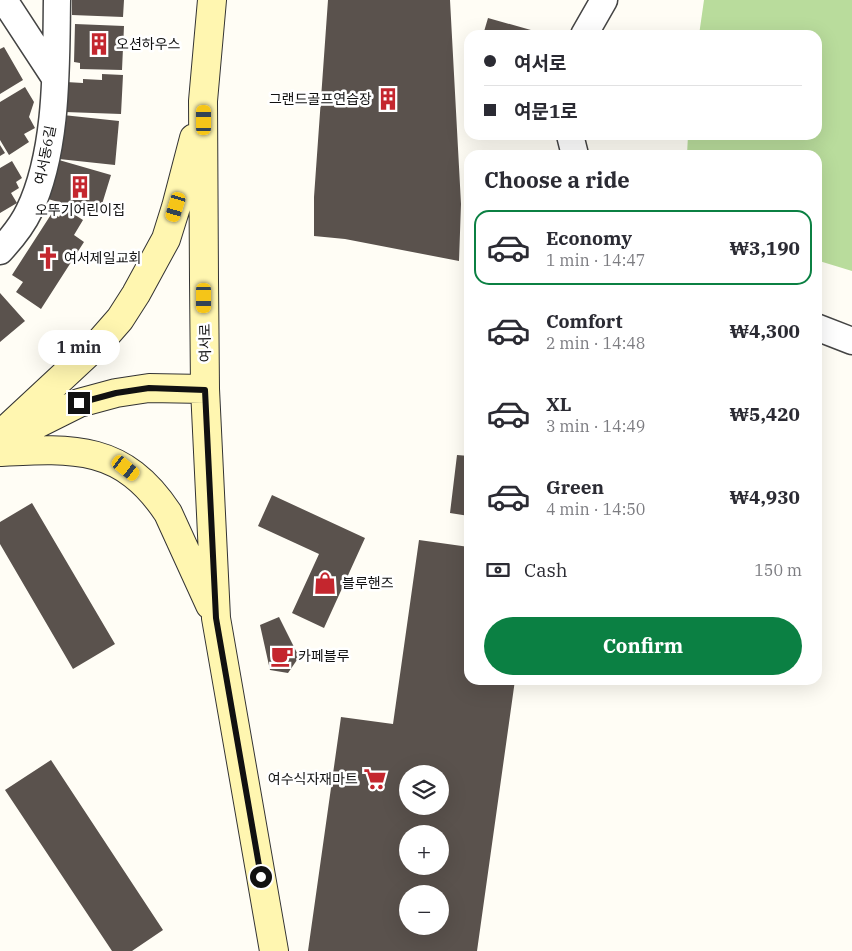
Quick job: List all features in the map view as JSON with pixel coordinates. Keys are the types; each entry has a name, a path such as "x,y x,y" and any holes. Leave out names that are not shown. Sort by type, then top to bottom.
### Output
{"street":[{"path":"4,0 55,78"},
{"name":"여서동6길","path":"0,251 28,214 36,197 43,173 53,105 57,0"},
{"name":"여서로","path":"212,0 203,101 205,390 216,618 274,951"},
{"path":"587,30 604,0"},
{"path":"0,435 99,343 120,319 136,294 166,240 203,101"},
{"path":"822,329 852,341"},
{"path":"0,443 79,403 116,393 149,388 205,390"},
{"path":"0,452 46,449 79,452 103,458 126,468 149,488 168,513 216,618"}],"green space":[{"path":"704,0 852,0 852,271 822,262 822,150 687,150 688,140 822,140 822,30 700,30"}],"building":[{"path":"72,0 124,0 123,17 72,15"},
{"name":"그랜드골프연습장","path":"328,0 450,0 461,204 459,261 345,239 314,236 314,197"},
{"path":"488,18 531,30 484,30"},
{"name":"오션하우스","path":"75,24 124,26 122,70 80,69 80,63 74,62"},
{"path":"4,47 23,80 0,94 0,49"},
{"path":"102,74 123,75 121,114 65,112 66,82 83,83 83,79 102,80"},
{"path":"25,87 34,102 29,117 35,128 24,134 29,142 9,155 0,140 0,102"},
{"path":"63,115 119,121 115,165 59,159"},
{"path":"0,145 5,153 0,156"},
{"name":"오뚜기어린이집","path":"59,160 111,175 99,214 48,199"},
{"path":"12,161 22,178 16,182 19,188 11,193 17,203 0,213 0,168"},
{"name":"여서제일교회","path":"64,208 83,220 74,235 84,242 41,309 16,292 23,282 12,275 52,213 59,217"},
{"path":"0,293 25,321 0,342"},
{"path":"457,455 464,456 464,515 450,513"},
{"name":"블루핸즈","path":"272,495 365,538 324,628 292,613 319,554 258,526"},
{"path":"32,503 115,644 73,669 0,544 0,522"},
{"path":"419,540 464,546 464,685 514,685 477,951 308,951 341,717 393,724"},
{"path":"279,617 299,657 288,673 270,670 260,625"},
{"path":"51,760 163,930 132,951 112,951 5,790"}],"place":[{"name":"오션하우스","path":"99,44"},
{"name":"그랜드골프연습장","path":"388,99"},
{"name":"오뚜기어린이집","path":"80,187"},
{"name":"여서제일교회","path":"48,258"},
{"name":"블루핸즈","path":"325,583"},
{"name":"카페블루","path":"282,656"},
{"name":"여수식자재마트","path":"375,779"}],"route":[{"path":"79,403 116,393 149,388 205,390 216,618 261,877"}]}
